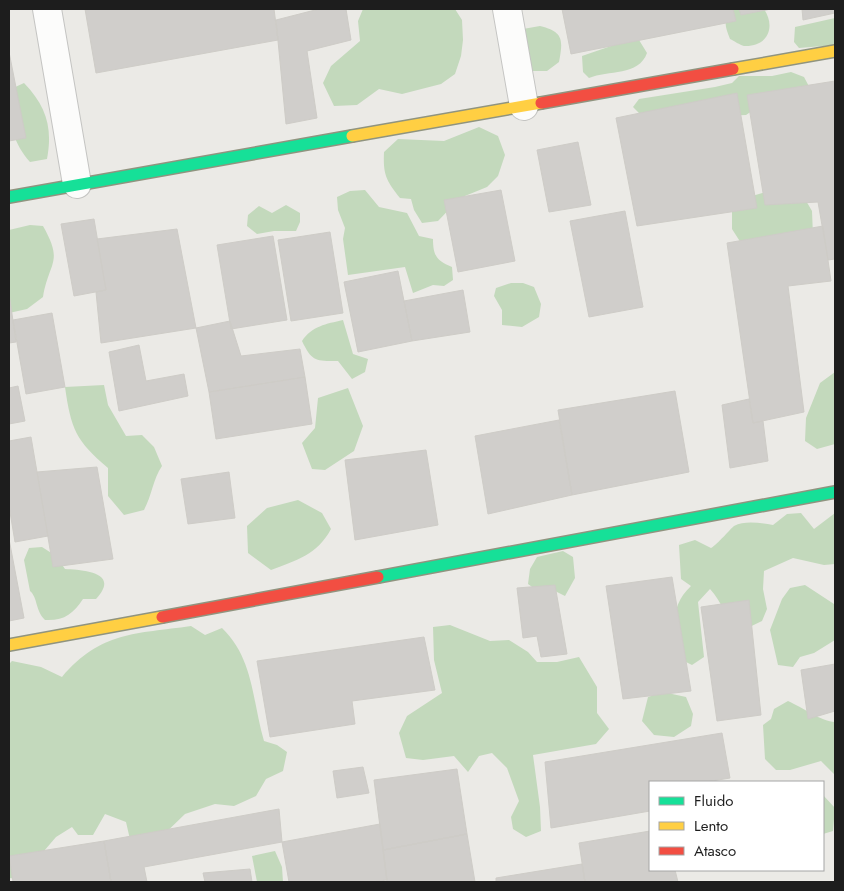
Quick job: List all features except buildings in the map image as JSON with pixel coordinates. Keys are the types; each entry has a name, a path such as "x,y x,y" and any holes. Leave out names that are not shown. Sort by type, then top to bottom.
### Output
{"street":[{"path":"47,9 78,184"},
{"path":"507,9 524,106"},
{"path":"9,197 835,51"},
{"path":"9,645 835,492"}],"green space":[{"path":"363,9 455,9 462,20 463,40 461,56 455,74 441,84 402,94 379,89 357,105 334,106 323,83 331,66 360,41 358,21"},
{"path":"734,9 764,9 768,16 769,29 764,39 759,43 744,46 730,39 726,19"},
{"path":"835,18 835,45 799,48 794,42 795,27"},
{"path":"540,26 558,34 561,43 559,62 547,71 530,71 523,29"},
{"path":"639,40 647,53 643,60 630,69 589,78 583,72 582,56 614,45"},
{"path":"791,72 804,77 813,94 762,104 746,115 645,119 633,107 639,99 715,87 732,83 739,76 772,76"},
{"path":"24,83 38,100 46,118 49,137 47,159 30,162 14,136 11,119 11,89"},
{"path":"479,127 498,136 505,155 498,176 487,187 460,198 438,221 422,223 414,210 411,199 400,198 391,186 385,172 384,152 398,139 444,141"},
{"path":"365,190 379,207 407,213 419,236 433,239 435,254 439,260 452,267 453,280 444,286 433,285 413,293 405,267 348,275 343,239 345,228 338,210 337,197 350,191"},
{"path":"769,191 802,194 812,211 813,236 748,254 732,229 732,202"},
{"path":"286,205 300,213 300,222 296,231 274,231 257,234 247,226 248,215 259,206 272,213"},
{"path":"30,225 43,226 53,248 53,262 43,297 27,309 9,313 9,230"},
{"path":"511,283 523,283 534,287 541,304 539,317 522,327 502,325 502,310 494,296 496,288"},
{"path":"343,320 353,354 368,359 365,372 352,379 338,361 324,361 312,357 302,341 315,329 325,324"},
{"path":"835,372 835,444 817,449 805,441 806,418 820,383"},
{"path":"104,385 108,405 126,436 142,435 154,447 162,466 144,510 124,515 108,496 108,468 89,450 77,433 70,414 65,387"},
{"path":"348,388 363,426 354,451 325,470 312,469 302,443 315,428 318,398"},
{"path":"298,500 322,513 331,529 319,545 306,556 271,570 248,553 247,526 267,508"},
{"path":"801,513 814,529 835,513 835,564 824,565 793,558 764,571 763,589 767,609 762,621 739,632 710,589 698,602 704,657 692,665 680,659 675,629 676,612 683,595 691,586 681,579 679,545 695,540 711,548 738,524 753,522 773,525 787,514"},
{"path":"42,547 56,556 65,569 81,570 97,574 102,578 104,583 103,590 96,599 83,599 76,609 63,618 45,620 30,591 24,560 29,548"},
{"path":"563,551 573,557 575,578 565,596 551,589 535,589 528,584 530,569 537,557"},
{"path":"805,585 834,604 835,640 814,653 800,657 793,667 778,665 770,630 782,599 790,588"},
{"path":"450,625 490,641 509,640 528,652 537,662 557,662 579,657 597,687 597,713 609,729 596,744 533,755 540,807 541,831 526,837 513,829 511,817 519,801 507,768 492,753 479,756 468,772 454,756 423,760 406,758 399,733 407,716 442,693 434,660 433,627"},
{"path":"191,626 205,635 222,628 232,640 246,667 264,741 277,745 287,752 283,771 266,779 256,796 234,806 215,804 185,814 155,843 132,848 126,822 105,814 93,835 78,835 72,827 56,837 20,879 9,878 9,664 12,661 41,667 62,677 76,662 91,651 120,637"},
{"path":"663,692 686,697 693,714 691,726 674,737 654,735 642,721 648,697"},
{"path":"788,701 818,717 835,722 835,775 821,761 790,770 776,770 765,759 763,725 771,719 774,709"},
{"path":"824,796 835,808 833,831 824,834"},
{"path":"275,851 282,867 283,882 257,882 252,856"}],"traffic: fast":[{"path":"9,197 352,136"},
{"path":"378,577 835,492"}],"traffic: slow":[{"path":"733,69 835,51"},
{"path":"352,136 541,103"},
{"path":"9,645 162,617"}],"traffic: jam":[{"path":"541,103 733,69"},
{"path":"162,617 378,577"}]}
